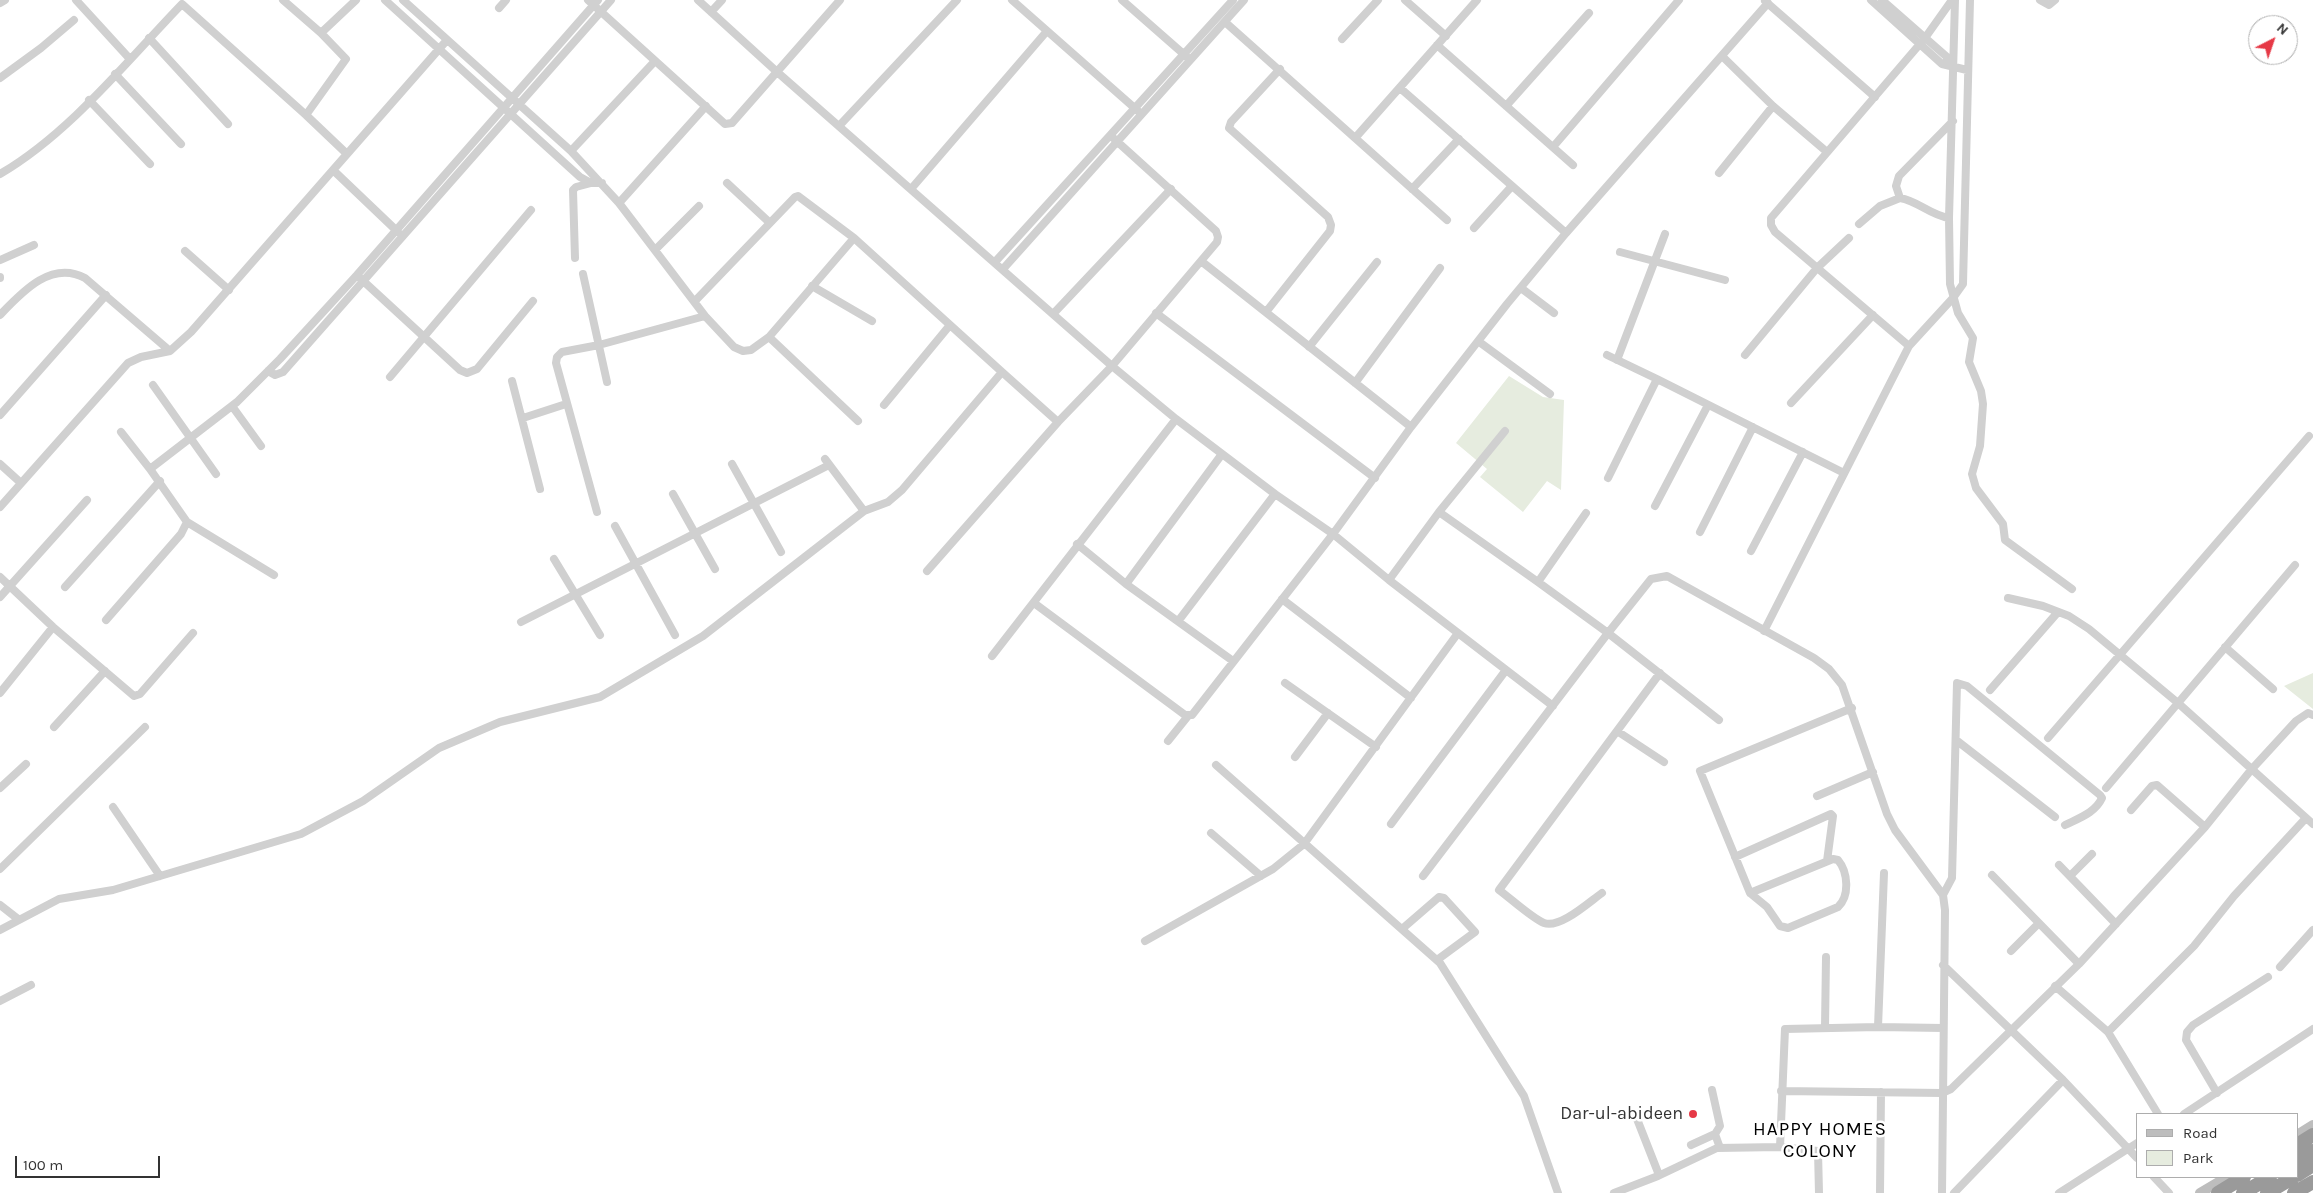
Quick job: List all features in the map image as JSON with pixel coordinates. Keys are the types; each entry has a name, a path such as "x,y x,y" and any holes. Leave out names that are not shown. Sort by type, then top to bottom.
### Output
{"highway":[{"path":"2298,1144 2313,1135"},
{"path":"2298,1159 2313,1151"},
{"path":"2298,1174 2313,1165"},
{"path":"2218,1193 2242,1178"},
{"path":"2243,1193 2268,1178"},
{"path":"2267,1193 2292,1178"},
{"path":"2294,1193 2313,1182"}],"street":[{"path":"0,3 5,0"},
{"path":"76,0 130,58"},
{"path":"284,0 321,33 346,59 306,115"},
{"path":"321,33 356,0"},
{"path":"385,0 580,177 591,182 602,183"},
{"path":"403,0 571,151 602,183 705,316 734,347 751,350 769,337 854,238"},
{"path":"499,8 506,0"},
{"path":"268,371 275,375 283,372 611,0"},
{"path":"698,0 776,71 1054,313 1112,366 1176,419 1276,494 1334,534 1388,580 1553,706"},
{"path":"712,12 722,0"},
{"path":"150,469 232,406 268,371 357,275 512,98 593,2 601,12 725,124 732,123 840,0"},
{"path":"839,126 957,0"},
{"path":"1012,0 1138,112"},
{"path":"1122,0 1188,58"},
{"path":"1188,58 1232,0"},
{"path":"1003,269 1138,112 1244,0"},
{"path":"1342,40 1378,0"},
{"path":"1405,0 1446,36"},
{"path":"1356,138 1477,0"},
{"path":"1552,147 1679,0"},
{"path":"1871,0 1922,41 1947,58 1951,66 1967,70"},
{"path":"1882,0 1922,41"},
{"path":"1908,346 1774,232 1771,218 1922,41 1954,0"},
{"path":"1954,0 1951,66 1953,121 1949,218 1950,284 1958,314 1973,338 1969,362 1970,370 1981,391 1983,404 1980,446 1973,467 1973,480 1980,494 2004,524 2005,540 2072,589"},
{"path":"1764,631 1908,346 1953,298 1963,284 1970,0"},
{"path":"2040,0 2049,4 2055,0"},
{"path":"0,174 23,160 53,137 149,38 180,2 347,154"},
{"path":"1168,741 1188,716 1192,715 1334,534 1411,427 1478,341 1566,233 1723,57 1766,2 1875,96"},
{"path":"1506,106 1589,13"},
{"path":"0,78 41,48 74,20"},
{"path":"1225,22 1280,69 1447,220"},
{"path":"911,189 1047,32"},
{"path":"149,38 228,124"},
{"path":"0,507 128,363 141,357 170,351 190,332 229,290 447,40"},
{"path":"1437,45 1573,165"},
{"path":"1723,57 1773,106 1827,152"},
{"path":"571,151 656,61"},
{"path":"1266,312 1330,231 1331,225 1328,217 1229,128 1231,122 1280,69"},
{"path":"115,74 181,144"},
{"path":"1400,88 1566,233"},
{"path":"89,100 150,164"},
{"path":"619,203 706,106"},
{"path":"1719,173 1773,106"},
{"path":"1900,198 1896,186 1900,176 1953,121"},
{"path":"927,571 1058,422 1112,366 1218,242 1216,231 1114,139"},
{"path":"995,262 1114,139"},
{"path":"1412,189 1459,139"},
{"path":"332,170 403,237"},
{"path":"575,258 574,190 576,187 591,182"},
{"path":"727,183 770,222"},
{"path":"1474,228 1512,186"},
{"path":"1054,313 1170,190"},
{"path":"695,301 770,222 798,196 854,238 1058,422"},
{"path":"1860,224 1880,206 1900,198 1922,207 1936,216 1949,218"},
{"path":"655,250 699,206"},
{"path":"390,377 531,210"},
{"path":"1617,360 1664,234"},
{"path":"1745,355 1817,268 1848,238"},
{"path":"0,260 34,245"},
{"path":"185,251 229,290"},
{"path":"1620,252 1725,280"},
{"path":"1201,261 1411,427"},
{"path":"1309,347 1377,262"},
{"path":"1356,383 1440,268"},
{"path":"0,315 22,291 42,278 59,273 75,273 85,278 106,295 170,351"},
{"path":"583,274 607,382"},
{"path":"357,275 423,338 460,370 467,373 476,370 533,302"},
{"path":"812,286 872,321"},
{"path":"1521,288 1554,314"},
{"path":"0,415 106,295"},
{"path":"1156,313 1375,478"},
{"path":"1791,402 1873,315"},
{"path":"598,512 566,404 556,363 557,357 562,352 599,345 705,316"},
{"path":"884,405 950,325"},
{"path":"769,337 858,421"},
{"path":"1478,341 1550,394"},
{"path":"1607,355 1844,473"},
{"path":"0,930 59,899 113,890 301,834 363,801 439,748 500,722 600,697 703,636 864,511 888,502 902,490 1002,372"},
{"path":"1608,478 1657,379"},
{"path":"512,381 540,489"},
{"path":"153,385 216,474"},
{"path":"523,418 566,404"},
{"path":"1655,506 1708,405"},
{"path":"232,406 261,446"},
{"path":"992,656 1077,544 1176,419"},
{"path":"1700,532 1753,427"},
{"path":"1388,580 1439,512 1505,431"},
{"path":"121,432 160,482 187,522 274,575"},
{"path":"2048,738 2309,436"},
{"path":"1751,551 1803,452"},
{"path":"1126,584 1222,454"},
{"path":"521,622 695,534 827,462 864,511"},
{"path":"0,464 21,483"},
{"path":"732,464 781,552"},
{"path":"65,588 160,482"},
{"path":"673,494 715,570"},
{"path":"1179,620 1276,494"},
{"path":"0,597 87,500"},
{"path":"1439,512 1608,633 1719,720"},
{"path":"1538,582 1586,513"},
{"path":"106,620 181,534 187,522"},
{"path":"614,526 674,635"},
{"path":"1077,544 1126,584 1179,620 1233,661"},
{"path":"554,559 600,635"},
{"path":"2106,788 2295,565"},
{"path":"1423,876 1651,579 1667,576 1814,658 1829,669 1842,685 1895,830 1943,895 1945,910 1942,1193"},
{"path":"0,577 53,627 137,696 193,633"},
{"path":"2008,598 2069,616 2089,629 2178,704 2313,824"},
{"path":"1282,599 1411,698"},
{"path":"1034,603 1188,716"},
{"path":"1990,690 2058,612"},
{"path":"0,693 53,627"},
{"path":"1145,941 1281,864 1304,844 1458,633"},
{"path":"2225,647 2273,689"},
{"path":"54,727 105,670"},
{"path":"1391,824 1506,670"},
{"path":"1602,893 1563,920 1552,924 1543,923 1499,890 1660,673"},
{"path":"1285,683 1376,747"},
{"path":"1943,895 1950,885 1952,878 1957,683 1967,686 2100,795 2100,802 2091,813 2065,825"},
{"path":"1750,893 1827,861 1838,860 1841,863 1847,890 1844,901 1838,907 1788,928 1780,926 1767,907 1750,893 1700,771 1852,708"},
{"path":"1295,757 1328,713"},
{"path":"1781,1091 1942,1093 1951,1088 2079,964 2205,827 2252,770 2304,714 2313,715"},
{"path":"0,869 145,727"},
{"path":"1617,731 1664,762"},
{"path":"1956,740 2056,817"},
{"path":"0,788 26,764"},
{"path":"1216,765 1437,960 1524,1096 1558,1193"},
{"path":"1817,796 1873,772"},
{"path":"2131,810 2152,786 2157,785 2205,827"},
{"path":"113,807 160,876"},
{"path":"1735,857 1831,814 1833,816 1827,861"},
{"path":"2108,1032 2194,946 2234,896 2306,818"},
{"path":"1211,833 1261,876"},
{"path":"2070,876 2092,854"},
{"path":"2060,865 2116,924"},
{"path":"1878,1027 1884,873"},
{"path":"1992,876 2079,964"},
{"path":"1402,929 1439,897 1444,898 1475,932 1437,960"},
{"path":"0,905 18,920"},
{"path":"2011,951 2038,924"},
{"path":"1411,937 1418,930"},
{"path":"2280,967 2313,930"},
{"path":"1429,953 1435,946"},
{"path":"1825,1027 1826,958"},
{"path":"1943,965 2063,1080 2136,1157"},
{"path":"2217,1093 2186,1040 2187,1032 2193,1026 2268,977"},
{"path":"0,1001 30,985"},
{"path":"2055,986 2108,1032 2157,1113"},
{"path":"1780,1148 1785,1029 1825,1027 1943,1028"},
{"path":"2186,1113 2313,1030"},
{"path":"1954,1193 2063,1080"},
{"path":"1690,1145 1715,1134 1720,1126 1712,1090"},
{"path":"1880,1193 1882,1092"},
{"path":"1637,1119 1660,1175"},
{"path":"2298,1134 2313,1125"},
{"path":"1715,1134 1720,1148"},
{"path":"2059,1193 2136,1144"},
{"path":"1614,1193 1720,1148 1780,1148 1818,1150 1819,1193"},
{"path":"2155,1178 2169,1193"},
{"path":"2200,1193 2224,1178"}],"green space":[{"path":"1509,376 1543,397 1564,400 1561,490 1547,481 1523,512 1480,477 1487,469 1456,443"},
{"path":"2313,673 2313,709 2284,686"}],"place":[{"name":"Dar-ul-abideen","path":"1693,1114"}],"district":[{"name":"HAPPY HOMES COLONY","path":"1820,1141"}]}
